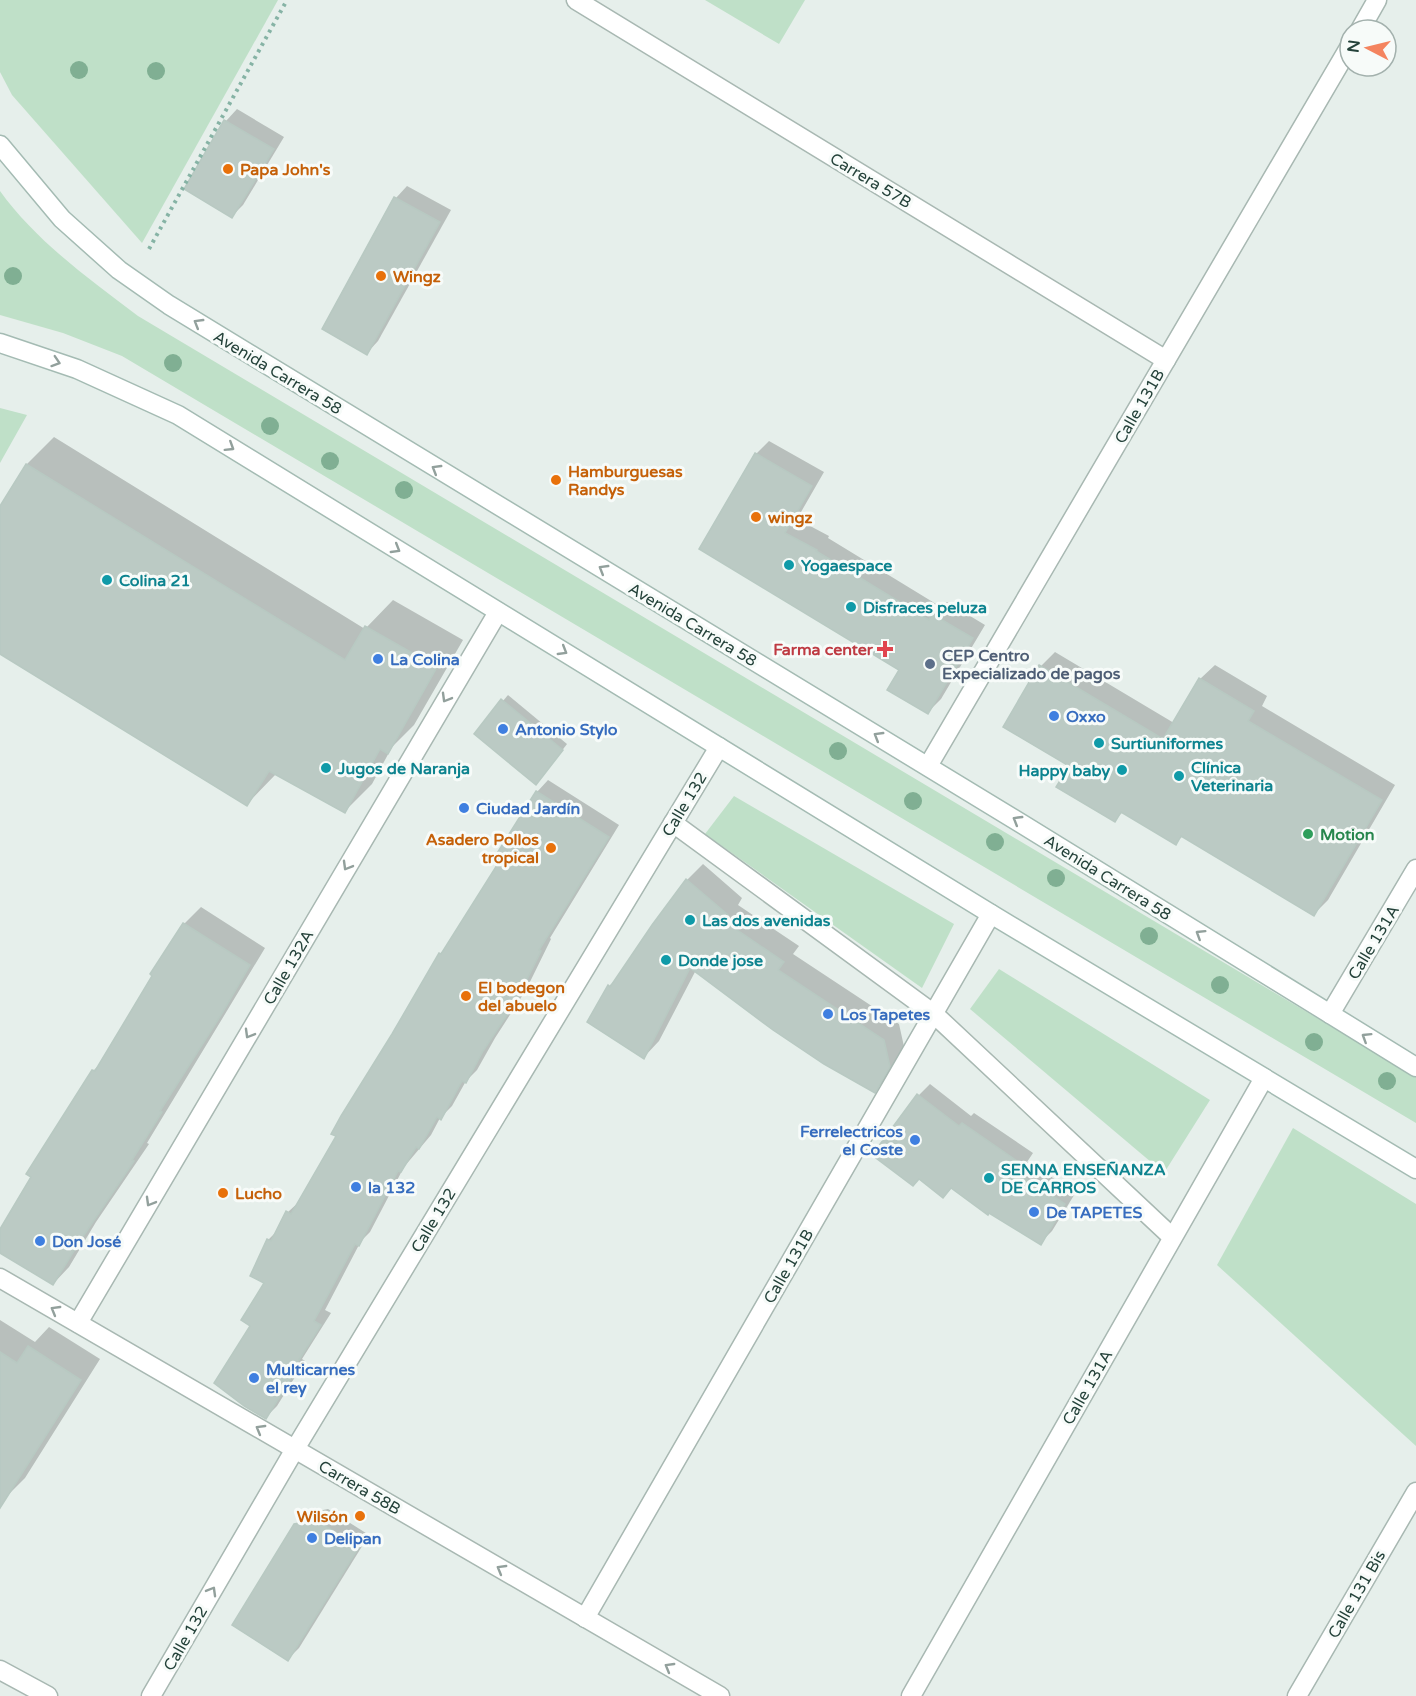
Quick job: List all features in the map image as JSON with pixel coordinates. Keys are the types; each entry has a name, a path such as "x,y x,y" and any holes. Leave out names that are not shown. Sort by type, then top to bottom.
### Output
{"street":[{"name":"Carrera 57B","path":"576,0 1166,360"},
{"path":"1367,18 1377,0"},
{"name":"Calle 131B","path":"928,766 1338,66"},
{"name":"Avenida Carrera 58","path":"0,145 62,219 119,270 169,305 928,766 1416,1067"},
{"path":"0,344 76,369 178,415 991,914 1416,1169"},
{"name":"Calle 132A","path":"78,1323 498,612"},
{"name":"Calle 132","path":"151,1696 295,1449 719,747"},
{"path":"673,824 934,1014 1172,1237"},
{"name":"Calle 131A","path":"1330,1014 1416,869"},
{"name":"Calle 131B","path":"585,1618 991,914"},
{"name":"Calle 131A","path":"910,1696 1264,1078"},
{"name":"Carrera 58B","path":"0,1278 720,1696"},
{"name":"Calle 131 Bis","path":"1296,1696 1416,1492"},
{"path":"0,1670 48,1696"}],"path":[{"path":"147,254 287,0"}],"green space":[{"path":"0,0 278,0 142,243 12,95 0,72"},
{"path":"705,0 805,0 779,44"},
{"path":"0,191 47,243 138,316 1416,1077 1416,1123 122,356 63,333 0,315"},
{"path":"0,408 27,415 0,463"},
{"path":"734,796 954,924 922,988 705,834"},
{"path":"999,969 1210,1100 1164,1173 970,1009"},
{"path":"1293,1128 1416,1204 1416,1446 1217,1265"}],"building":[{"name":"Papa John's","path":"224,120 274,149 232,218 184,189"},
{"name":"Wingz","path":"394,197 440,222 367,355 322,329"},
{"path":"755,453 812,486 785,533 817,550 929,620 932,614 973,638 928,714 887,690 899,670 699,549"},
{"name":"Colina 21","path":"26,464 345,660 365,626 437,667 388,754 380,749 345,813 269,771 247,806 0,654 0,506"},
{"path":"1039,665 1163,739 1199,678 1254,711 1248,721 1382,800 1314,916 1181,836 1176,845 1121,812 1115,822 1056,787 1069,766 1003,727"},
{"path":"501,699 563,750 536,785 474,734"},
{"path":"536,791 609,837 539,950 541,951 515,1003 483,1051 466,1083 462,1081 441,1120 437,1117 419,1149 416,1147 401,1172 398,1171 359,1246 355,1244 314,1321 321,1325 266,1419 244,1406 214,1383 250,1326 241,1320 264,1283 250,1276 267,1239 271,1241 286,1211 291,1214 336,1136 331,1134 341,1116 439,953 441,954 499,862 494,858"},
{"path":"686,879 728,915 724,921 784,962 778,970 884,1040 890,1067 875,1093 824,1064 773,1030 690,968 644,1059 587,1022 608,985 610,987"},
{"path":"183,923 250,965 160,1111 162,1112 132,1160 134,1161 53,1285 0,1253 0,1229 31,1177 26,1174 92,1070 95,1071 152,976 150,974"},
{"path":"917,1094 959,1126 962,1123 1023,1165 1017,1173 1065,1204 1041,1245 989,1213 988,1215 951,1188 943,1198 919,1179 913,1186 872,1155"},
{"path":"28,1346 81,1380 0,1508 0,1352 17,1363"},
{"path":"316,1520 359,1547 288,1661 232,1625 294,1524"}],"place":[{"name":"Papa John's","path":"228,169"},
{"name":"Wingz","path":"381,276"},
{"name":"Hamburguesas Randys","path":"556,480"},
{"name":"wingz","path":"756,517"},
{"name":"Yogaespace","path":"789,565"},
{"name":"Colina 21","path":"107,580"},
{"name":"Disfraces peluza","path":"851,607"},
{"name":"Farma center","path":"885,649"},
{"name":"La Colina","path":"378,659"},
{"name":"CEP Centro Expecializado de pagos","path":"930,664"},
{"name":"Oxxo","path":"1054,716"},
{"name":"Antonio Stylo","path":"503,729"},
{"name":"Surtiuniformes","path":"1099,743"},
{"name":"Jugos de Naranja","path":"326,768"},
{"name":"Happy baby","path":"1122,770"},
{"name":"Clínica Veterinaria","path":"1179,776"},
{"name":"Ciudad Jardín","path":"464,808"},
{"name":"Motion","path":"1308,834"},
{"name":"Asadero Pollos tropical","path":"551,848"},
{"name":"Las dos avenidas","path":"690,920"},
{"name":"Donde jose","path":"666,960"},
{"name":"El bodegon del abuelo","path":"466,996"},
{"name":"Los Tapetes","path":"828,1014"},
{"name":"Ferrelectricos el Coste","path":"915,1140"},
{"name":"SENNA ENSEÑANZA DE CARROS","path":"989,1178"},
{"name":"la 132","path":"356,1187"},
{"name":"Lucho","path":"223,1193"},
{"name":"De TAPETES","path":"1034,1212"},
{"name":"Don José","path":"40,1241"},
{"name":"Multicarnes el rey","path":"254,1378"},
{"name":"Wilsón","path":"360,1516"},
{"name":"Delipan","path":"312,1538"}]}
